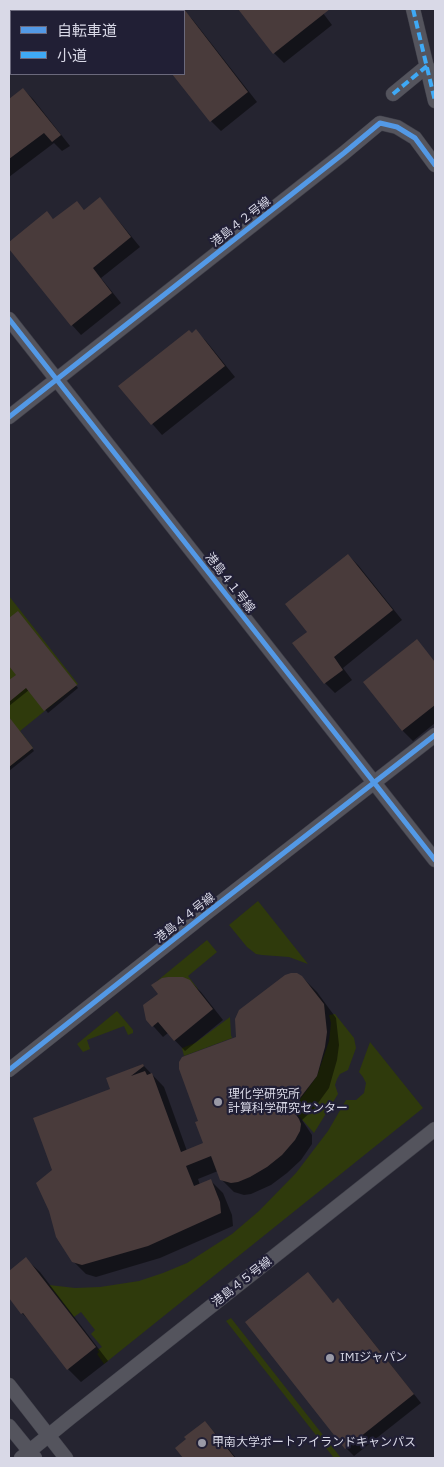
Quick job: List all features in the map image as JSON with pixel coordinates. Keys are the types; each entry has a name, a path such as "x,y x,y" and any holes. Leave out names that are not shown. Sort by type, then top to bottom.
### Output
{"street":[{"path":"413,9 435,101"},
{"path":"393,94 427,66"},
{"name":"港島４２号線","path":"56,379 380,123 397,127 415,138 435,165"},
{"name":"港島４１号線","path":"9,319 435,860"},
{"path":"9,417 56,379"},
{"path":"374,784 435,736"},
{"name":"港島４４号線","path":"9,1070 208,912 374,784"},
{"name":"港島４５号線","path":"28,1456 48,1435 435,1129"},
{"path":"9,1385 66,1458"},
{"path":"9,1426 28,1456"}],"green space":[{"path":"9,596 78,684 20,731 33,748 9,767"},
{"path":"258,901 308,964 289,957 256,954 247,947 229,925"},
{"path":"207,940 217,952 188,976 198,989 188,998 183,977 168,977 157,981"},
{"path":"117,1011 133,1030 133,1033 128,1035 124,1026 87,1040 90,1049 83,1052 77,1044"},
{"path":"335,1014 354,1038 356,1048 348,1070 340,1074 337,1079 335,1085 338,1094 314,1133 290,1106 301,1098 317,1076 329,1041 331,1023 329,1015"},
{"path":"230,1017 232,1038 184,1056 182,1048 195,1043"},
{"path":"370,1042 423,1108 104,1364 97,1354 99,1352 97,1350 102,1347 91,1334 95,1330 81,1312 74,1317 49,1285 75,1288 100,1287 139,1281 187,1263 232,1234 259,1211 296,1173 328,1131 346,1100 356,1100 364,1093 366,1083 359,1072"},
{"path":"231,1318 341,1458 334,1458 226,1321"}],"building":[{"path":"238,9 330,9 273,54"},
{"path":"185,10 248,92 210,122 173,75 185,75"},
{"path":"23,88 61,135 52,142 44,133 9,159 9,99"},
{"path":"100,197 131,237 93,268 112,293 71,326 9,249 9,242 47,211 53,219 77,201 84,210"},
{"path":"196,329 225,366 151,425 118,386 189,330 192,333"},
{"path":"348,554 393,610 334,657 343,670 324,684 292,643 307,632 285,604"},
{"path":"18,611 77,685 44,711 26,688 9,702 9,680 16,675 9,666 9,618"},
{"path":"417,639 435,662 435,705 402,731 363,682"},
{"path":"9,717 33,748 9,767"},
{"path":"297,973 302,976 324,1004 327,1032 317,1076 300,1098 290,1106 301,1124 300,1131 295,1140 282,1155 267,1167 238,1182 231,1183 220,1180 211,1156 186,1166 194,1186 211,1179 220,1202 221,1213 148,1246 82,1265 72,1262 56,1237 49,1211 36,1183 52,1170 33,1118 110,1089 106,1078 143,1064 144,1066 131,1076 145,1071 147,1075 152,1073 181,1152 203,1143 195,1122 198,1121 179,1069 179,1062 182,1057 236,1037 235,1019 239,1010 285,975"},
{"path":"183,977 190,980 213,1009 174,1041 158,1022 152,1027 146,1020 143,1005 158,994 151,985 162,978"},
{"path":"26,1257 96,1347 67,1370 9,1298 9,1271"},
{"name":"IMIジャパン","path":"308,1272 333,1303 338,1298 414,1394 345,1449 245,1322"},
{"name":"甲南大学ポートアイランドキャンパス","path":"205,1421 235,1458 183,1458 175,1448 186,1439 184,1437"}],"marked path":[{"path":"413,9 435,101"},
{"path":"393,94 427,66"}],"cycle path":[{"path":"9,417 380,123 397,127 415,138 435,165"},
{"path":"9,319 435,860"},
{"path":"9,1070 435,735"}],"place":[{"name":"理化学研究所 計算科学研究センター","path":"218,1102"},
{"name":"IMIジャパン","path":"330,1358"},
{"name":"甲南大学ポートアイランドキャンパス","path":"202,1443"}]}
